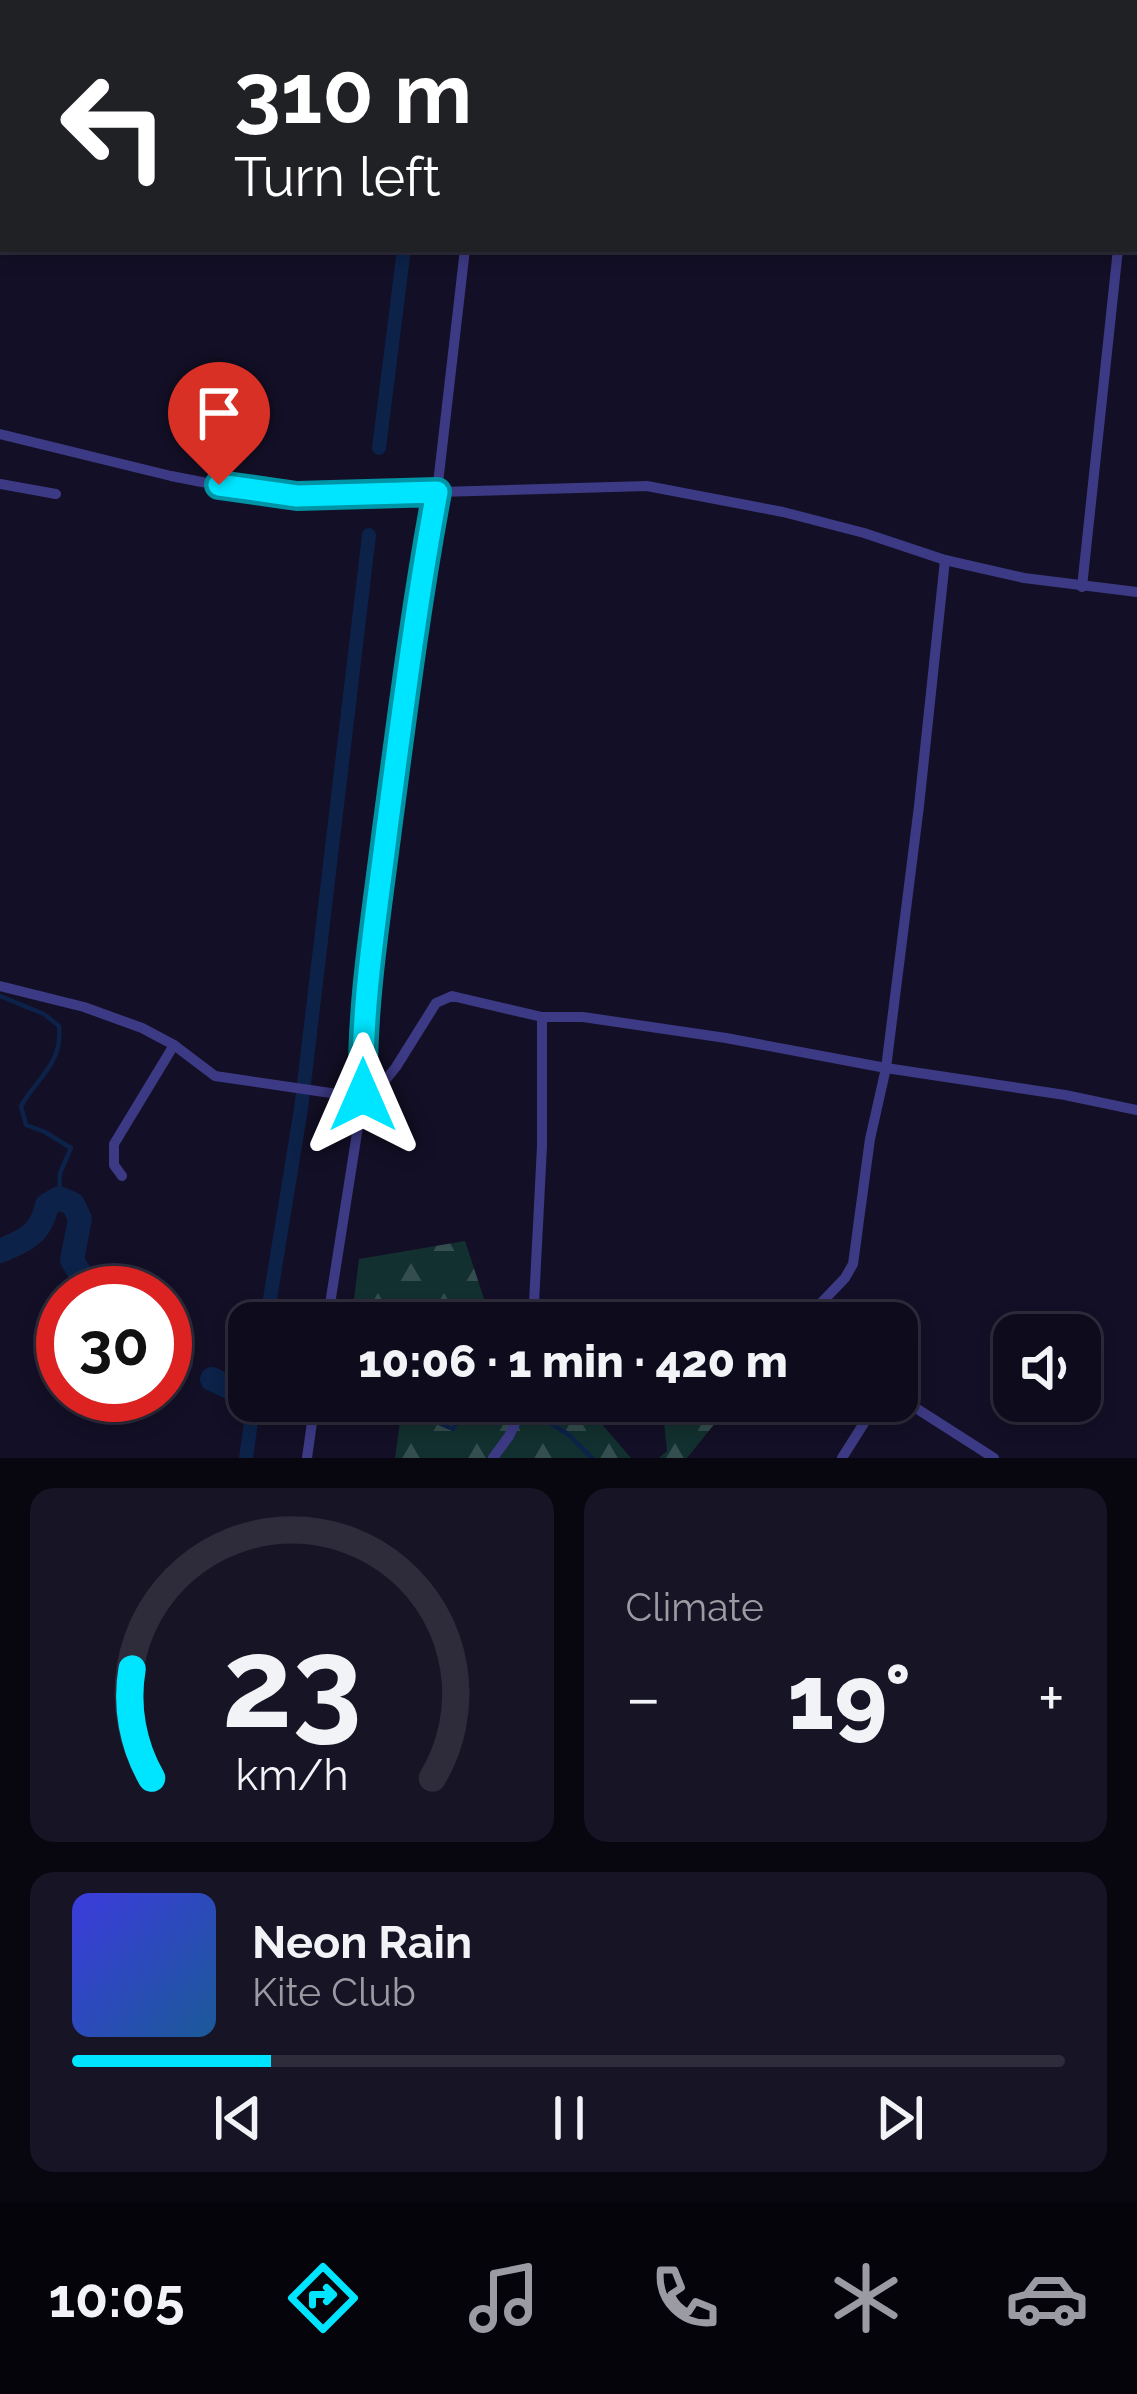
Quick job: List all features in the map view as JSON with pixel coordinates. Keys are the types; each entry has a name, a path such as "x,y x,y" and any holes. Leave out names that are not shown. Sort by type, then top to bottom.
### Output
{"street":[{"path":"330,1302 368,970 437,492 465,252"},
{"path":"1082,586 1118,252"},
{"path":"0,434 171,476 297,496 647,487 783,512 1024,578 1137,592"},
{"path":"0,484 56,494"},
{"path":"822,1302 853,1264 870,1139 886,1068 945,560"},
{"path":"0,986 84,1007 142,1028 215,1076 357,1095 376,1092 436,1004 462,998 542,1017 629,1023 1137,1110"},
{"path":"534,1302 542,1017"},
{"path":"122,1176 114,1165 114,1144 174,1045"},
{"path":"918,1409 994,1458"},
{"path":"307,1458 313,1422"},
{"path":"493,1458 517,1422"},
{"path":"842,1458 865,1422"}],"green space":[{"path":"465,1241 485,1302 354,1302 359,1259"},
{"path":"400,1422 600,1422 631,1458 395,1458"},
{"path":"664,1422 716,1422 687,1458 659,1458 667,1451"}],"waterway":[{"path":"379,448 404,252"},
{"path":"269,1302 301,1109 369,535"},
{"path":"0,996 44,1014 59,1026 53,1060 21,1106 26,1125 71,1148 60,1173 59,1198"},
{"path":"0,1251 31,1235 47,1205 59,1198 73,1204 80,1219 72,1260 76,1266"},
{"path":"212,1379 228,1387"},
{"path":"246,1458 251,1422"},
{"path":"437,1422 453,1429 457,1422"},
{"path":"548,1422 592,1458"}],"route":[{"path":"219,485 297,496 437,492 368,970 363,1095"}]}
